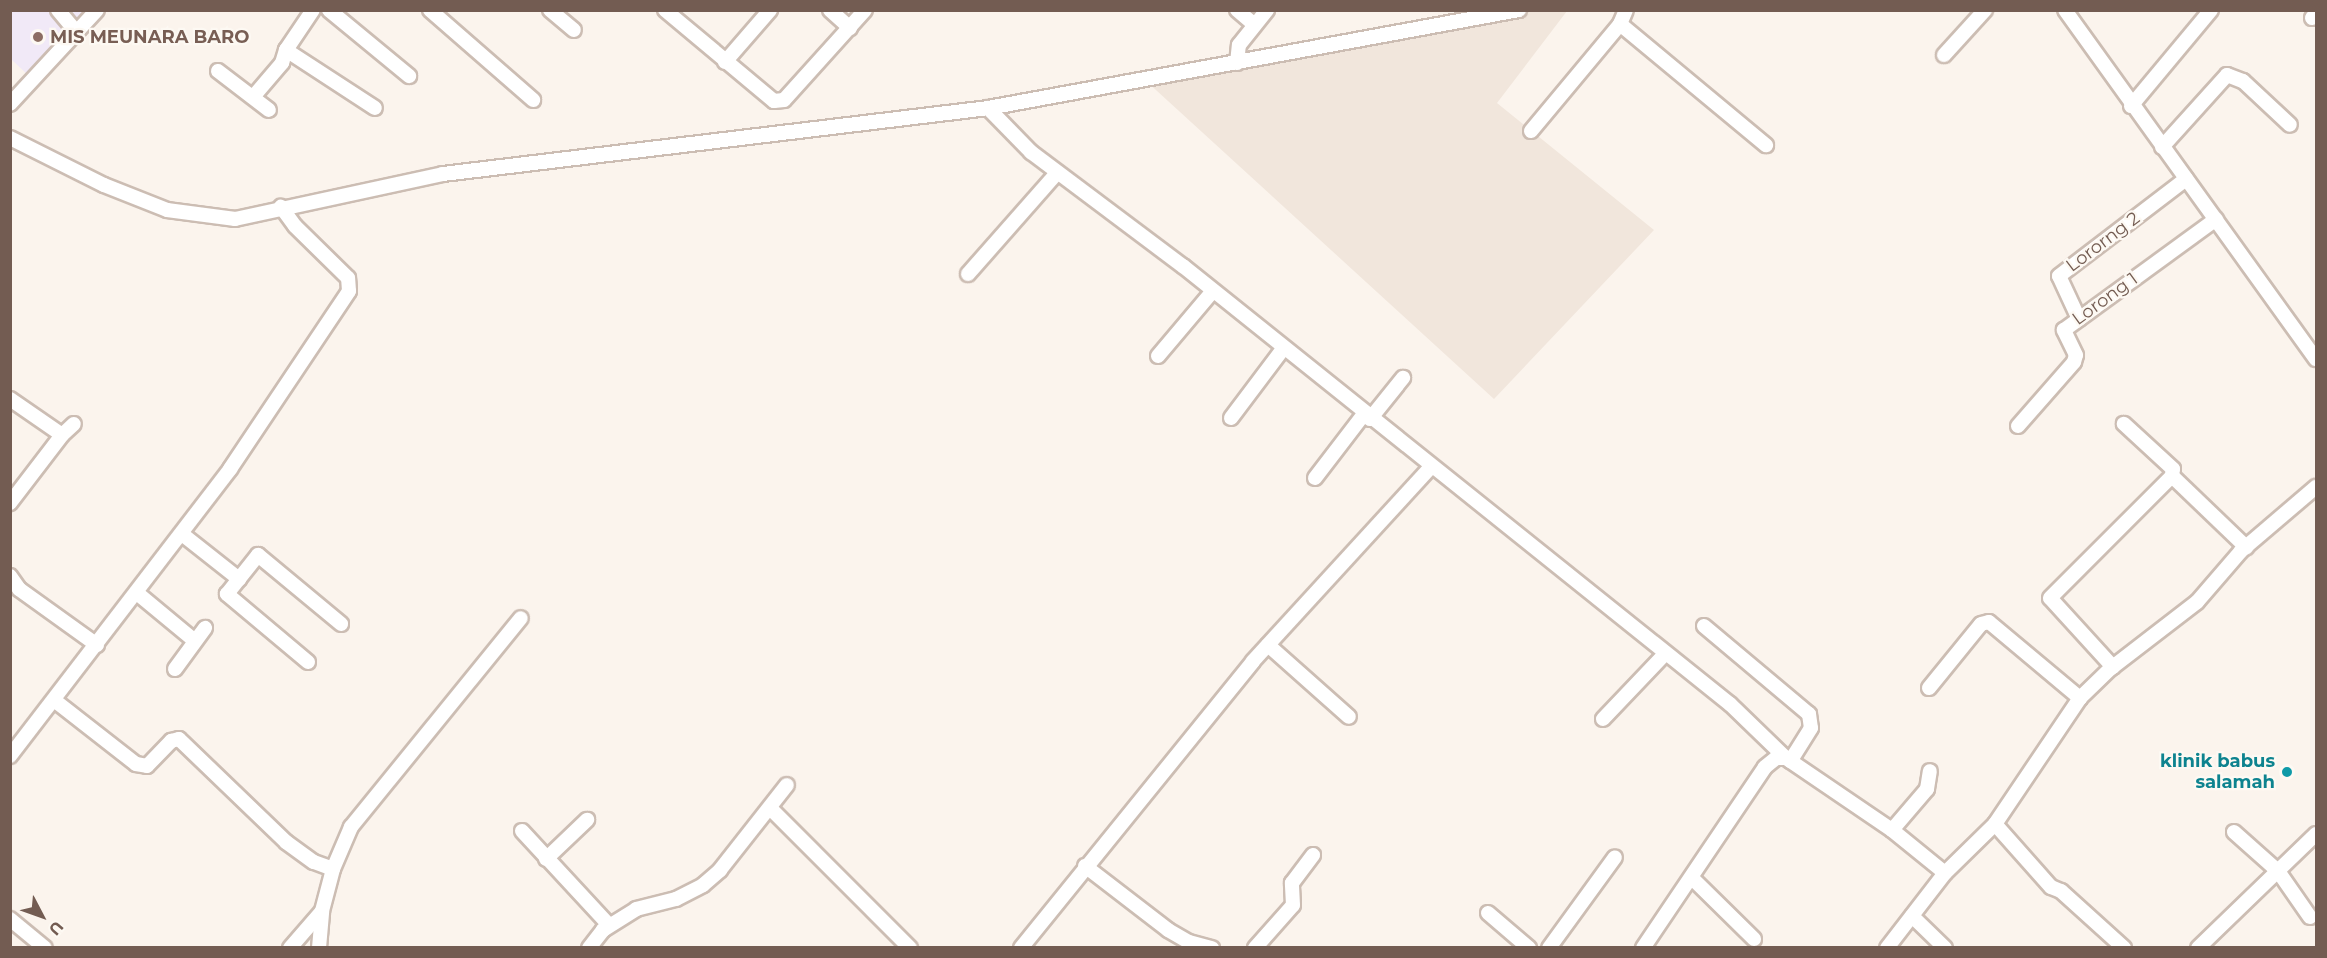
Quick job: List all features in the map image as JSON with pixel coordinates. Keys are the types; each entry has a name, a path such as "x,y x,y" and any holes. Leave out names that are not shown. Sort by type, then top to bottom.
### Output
{"street":[{"path":"58,10 77,33"},
{"path":"10,104 97,10"},
{"path":"253,98 282,63 286,50 314,10"},
{"path":"329,10 409,76"},
{"path":"430,10 533,100"},
{"path":"550,10 574,30"},
{"path":"725,62 770,10"},
{"path":"830,10 850,28"},
{"path":"670,12 765,97 784,100 865,10"},
{"path":"1237,10 1255,25"},
{"path":"1238,63 1239,45 1267,10"},
{"path":"10,138 104,185 167,210 235,219 281,207 443,174 988,108 1519,10"},
{"path":"1531,131 1620,24 1626,10"},
{"path":"1944,55 1985,10"},
{"path":"2065,10 2131,106 2216,219 2316,359"},
{"path":"2131,106 2211,10"},
{"path":"1620,24 1766,145"},
{"path":"286,50 375,108"},
{"path":"218,71 269,110"},
{"path":"2162,147 2226,75 2243,81 2290,125"},
{"path":"988,108 1031,153 1213,291 1664,655 1730,704 1788,759 1892,830 1945,873"},
{"path":"968,274 1057,173"},
{"name":"Lororng 2","path":"2079,319 2059,276 2186,179"},
{"path":"10,756 182,534 349,291 348,278 294,226 281,207"},
{"name":"Lorong 1","path":"2018,426 2074,362 2076,355 2064,330 2216,219"},
{"path":"1158,356 1213,291"},
{"path":"1231,418 1283,349"},
{"path":"1315,478 1403,378"},
{"path":"10,399 62,435"},
{"path":"10,503 62,435 74,424"},
{"path":"2113,667 2050,598 2172,476 2173,469 2124,424"},
{"path":"1021,948 1085,866 1268,645 1430,468"},
{"path":"2172,476 2246,547"},
{"path":"1887,948 1945,873 1995,824 2080,698 2113,667 2196,602 2246,547 2316,488"},
{"path":"182,534 239,579"},
{"path":"308,662 227,594 258,555 341,624"},
{"path":"10,576 20,589 97,645"},
{"path":"137,594 195,641"},
{"path":"319,948 322,911 333,869 351,827 521,618"},
{"path":"1929,688 1981,624 1989,622 2080,698"},
{"path":"1704,626 1809,714 1811,728 1788,759"},
{"path":"175,669 205,628"},
{"path":"1268,645 1349,717"},
{"path":"1603,719 1664,655"},
{"path":"54,700 136,764 147,766 171,741 179,739 195,750 286,842 314,862 333,869"},
{"path":"1643,948 1765,767 1776,758 1788,759"},
{"path":"1892,830 1927,789 1930,771"},
{"path":"603,930 636,909 676,899 703,885 787,785"},
{"path":"770,808 910,948"},
{"path":"546,859 587,820"},
{"path":"1995,824 2051,887 2061,891 2124,948"},
{"path":"522,831 609,925 589,948"},
{"path":"2234,832 2278,871 2310,917"},
{"path":"2205,945 2316,834"},
{"path":"1255,948 1293,905 1292,883 1313,855"},
{"path":"1550,948 1615,857"},
{"path":"1085,866 1168,930 1189,942 1212,948"},
{"path":"1692,878 1754,939"},
{"path":"290,948 322,911"},
{"path":"1488,913 1529,948"},
{"path":"1912,916 1945,948"},
{"path":"10,919 45,948"}],"shaded area":[{"name":"MIS MEUNARA BARO","path":"11,11 80,11 85,15 30,77 11,59"},
{"path":"1521,11 1567,11 1497,103 1654,230 1494,399 1145,80"}],"place":[{"name":"MIS MEUNARA BARO","path":"38,37"},
{"name":"klinik babus salamah","path":"2287,772"}]}
